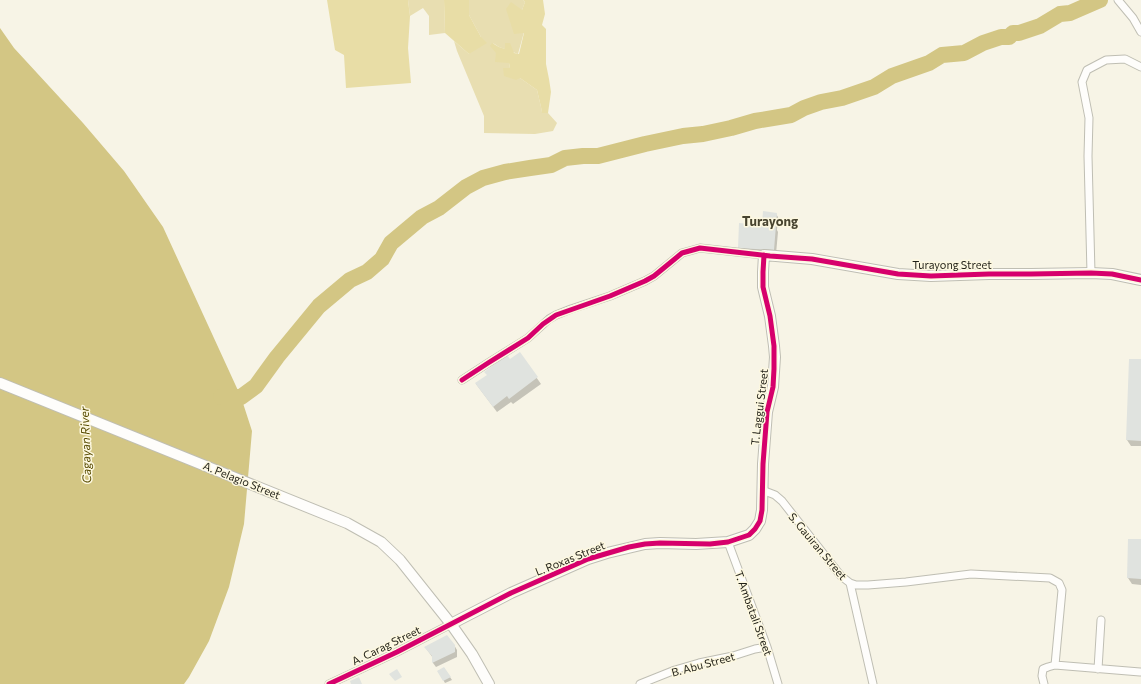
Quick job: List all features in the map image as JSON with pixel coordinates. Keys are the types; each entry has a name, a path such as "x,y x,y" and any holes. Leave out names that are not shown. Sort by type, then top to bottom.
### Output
{"street":[{"path":"1118,0 1133,18 1141,32"},
{"path":"1091,273 1088,156 1089,118 1082,82 1087,70 1106,60 1125,59 1141,67"},
{"path":"462,380 528,338 543,324 556,315 610,296 645,281 654,276 682,253 700,248 764,255"},
{"name":"Turayong Street","path":"764,255 812,259 898,274 931,276 1091,273 1112,274 1141,280"},
{"name":"T. Laggui Street","path":"728,542 749,535 760,521 762,510 763,464 768,412 773,387 775,356 770,316 763,287 764,255"},
{"name":"A. Pelagio Street","path":"0,383 347,523 381,542 400,560 451,624 472,654 489,684"},
{"name":"S. Gauiran Street","path":"762,490 775,495 782,501 841,576 850,583 873,684"},
{"name":"L. Roxas Street","path":"451,624 511,593 588,559 607,553 645,544 696,544 728,542"},
{"name":"T. Ambatali Street","path":"728,542 767,647 778,684"},
{"path":"850,583 856,585 868,585 971,574 1050,578 1059,583 1062,590 1055,665"},
{"path":"1098,669 1100,620"},
{"name":"A. Carag Street","path":"329,684 397,652 451,624"},
{"name":"B. Abu Street","path":"640,684 687,666 767,647"},
{"path":"1044,684 1042,676 1043,669 1055,665 1140,672"}],"shaded area":[{"path":"327,0 408,0 410,16 408,48 411,83 346,88 344,55 335,50"},
{"path":"408,0 444,0 445,33 429,35 429,16 423,8 410,16"},
{"path":"444,0 469,0 469,15 481,37 487,43 469,54 445,33"},
{"path":"469,0 523,0 525,2 522,10 524,32 518,54 499,47 493,43 509,63 510,68 520,78 537,90 542,112 548,113 557,123 553,131 535,134 484,133 484,116 454,41 469,54 481,37 469,15"},
{"path":"523,0 543,0 545,14 542,25 546,29 546,64 551,92 548,113 542,113 537,90 520,78 516,80 504,76 503,68 510,68 509,63 495,62 496,53 490,46 492,43 505,49 505,43 510,43 514,53 519,54 524,33 514,34 506,9 511,2 522,10 525,2"}],"water":[{"name":"Cagayan River","path":"0,28 14,48 83,123 124,171 163,227 241,397 252,431 244,524 229,587 209,641 184,684 0,684"}],"building":[{"path":"763,211 777,213 774,250 738,248 739,223 762,225"},
{"path":"520,352 538,377 509,399 507,396 493,407 475,383 487,375 484,372 507,355 510,359"},
{"path":"1129,359 1141,359 1141,441 1126,440"},
{"path":"1128,539 1141,539 1141,579 1127,578"},
{"path":"447,635 455,645 455,652 432,663 432,656 424,647"},
{"path":"444,667 451,677 443,681 437,671"},
{"path":"397,669 402,677 395,681 389,674"},
{"path":"359,677 362,684 351,684 350,681"}],"waterway":[{"path":"221,397 241,397 256,386 277,357 319,306 350,280 367,272 382,259 391,243 422,217 439,208 466,187 483,178 505,172 551,165 565,158 598,156 645,144 683,136 703,134 755,121 791,115 804,108 821,102 842,98 874,87 892,76 929,63 942,55 964,53 983,43 1001,37 1009,37 1013,33 1019,33 1040,26 1060,14 1070,13 1100,0"}],"cycle path":[{"path":"462,380 528,338 543,324 556,315 610,296 645,281 654,276 682,253 700,248 812,259 898,274 931,276 1091,273 1112,274 1141,280"},
{"path":"329,684 397,652 511,593 588,559 645,544 710,544 728,542 749,535 760,521 762,510 763,464 767,412 773,387 774,369 774,346 770,316 763,287 764,255"}],"district":[{"name":"Turayong","path":"770,221"}]}
